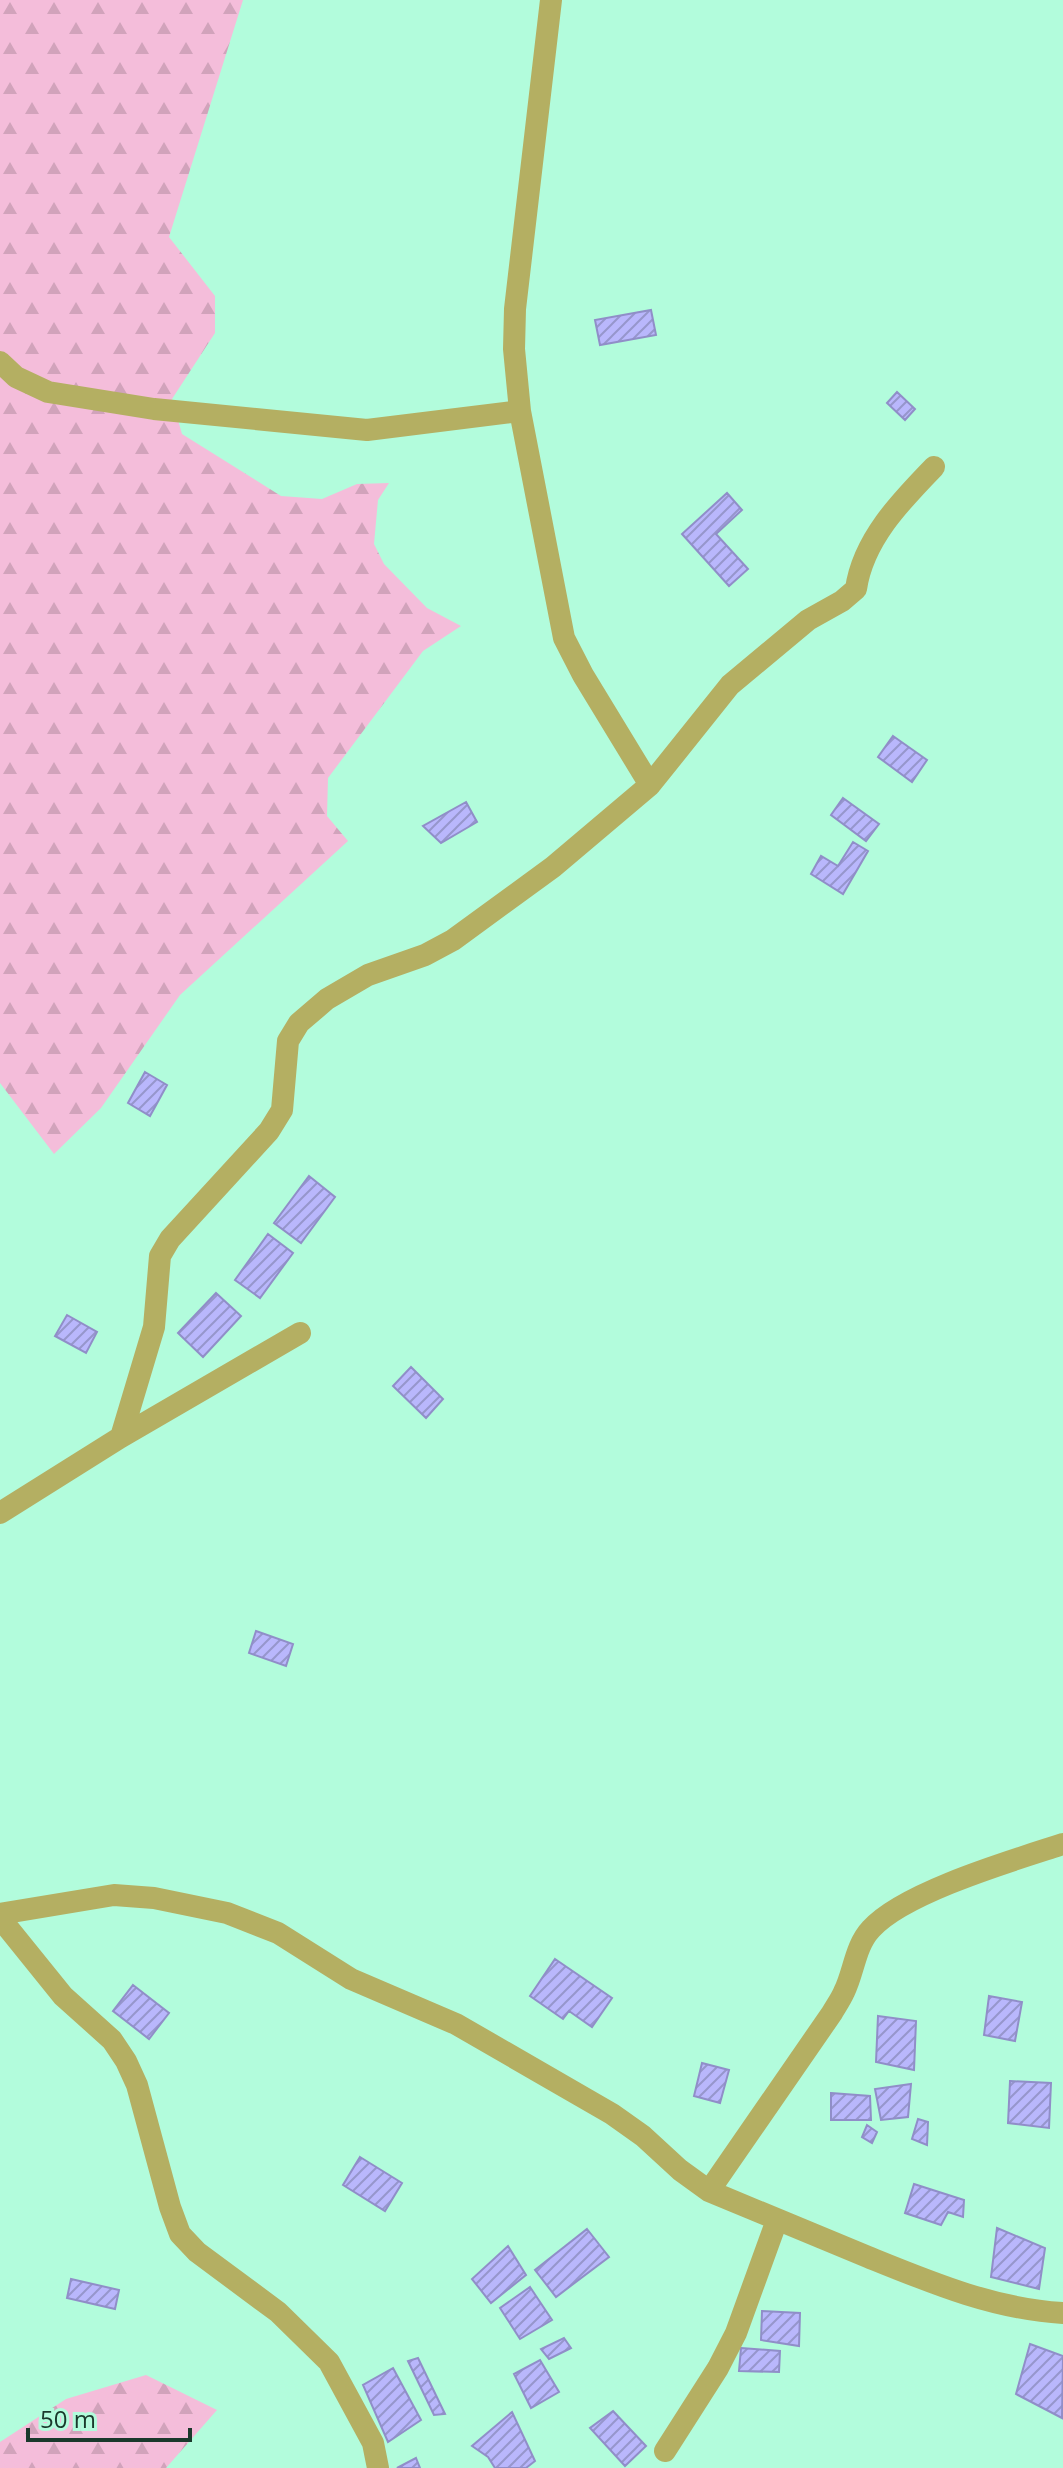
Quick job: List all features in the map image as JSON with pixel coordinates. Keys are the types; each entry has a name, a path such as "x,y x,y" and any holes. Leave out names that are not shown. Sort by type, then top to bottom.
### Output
{"street":[{"path":"551,0 515,309 514,349 520,411 564,638 650,785"},
{"path":"0,362 16,377 48,392 154,409 352,429 367,430 520,411"},
{"path":"121,1437 154,1327 160,1256 170,1239 269,1131 282,1110 288,1041 299,1023 327,999 368,975 425,955 453,940 553,867 650,785 730,685 808,620 842,601 856,589 859,570 875,537 902,500 934,467"},
{"path":"0,1513 121,1437 300,1333"},
{"path":"709,2191 832,2013 845,1991 859,1948 870,1929 890,1913 921,1896 1063,1844"},
{"path":"378,2468 373,2443 329,2362 278,2312 197,2252 180,2234 137,2085 126,2061 112,2040 63,1996 0,1916 114,1895 154,1898 227,1913 278,1933 351,1979 456,2024 612,2114 709,2191 932,2283 1028,2311 1063,2313"},
{"path":"665,2451 718,2368 736,2333 777,2220"}],"green space":[{"path":"0,0 243,0 169,237 215,296 215,333 172,399 182,434 281,496 322,499 357,484 389,483 378,500 374,544 384,564 427,608 461,626 423,651 328,778 327,816 348,841 180,995 101,1108 54,1154 0,1083"},
{"path":"146,2375 217,2410 166,2468 0,2468 0,2442 66,2399"}],"building":[{"path":"651,310 656,335 600,345 595,320"},
{"path":"897,392 915,409 905,420 887,403"},
{"path":"727,493 742,510 716,534 748,569 729,586 682,534"},
{"path":"893,736 927,760 912,782 878,757"},
{"path":"843,798 879,824 866,841 831,815"},
{"path":"466,802 477,822 441,843 423,826"},
{"path":"853,842 868,851 843,894 811,874 821,856 838,866"},
{"path":"145,1072 167,1085 150,1116 128,1103"},
{"path":"309,1176 335,1197 301,1243 274,1223"},
{"path":"268,1234 293,1253 260,1298 235,1280"},
{"path":"216,1293 241,1316 203,1357 178,1333"},
{"path":"67,1315 97,1332 86,1353 55,1336"},
{"path":"411,1367 443,1399 426,1418 393,1386"},
{"path":"256,1631 293,1644 286,1666 249,1653"},
{"path":"555,1959 612,1998 592,2027 569,2011 563,2019 530,1996"},
{"path":"133,1985 169,2013 149,2039 113,2011"},
{"path":"989,1996 1022,2002 1015,2041 984,2035"},
{"path":"878,2016 916,2021 914,2070 876,2062"},
{"path":"702,2063 729,2070 720,2103 694,2096"},
{"path":"1010,2081 1051,2083 1049,2128 1008,2123"},
{"path":"911,2084 908,2117 881,2120 875,2089"},
{"path":"831,2093 870,2096 871,2120 831,2120"},
{"path":"918,2119 928,2122 927,2145 912,2139"},
{"path":"867,2125 877,2132 872,2143 862,2137"},
{"path":"360,2157 402,2183 385,2211 343,2185"},
{"path":"914,2184 964,2200 963,2217 948,2212 941,2225 905,2213"},
{"path":"997,2228 1045,2248 1039,2289 991,2277"},
{"path":"587,2229 609,2257 556,2297 535,2270"},
{"path":"508,2246 526,2275 491,2303 472,2279"},
{"path":"71,2279 119,2290 115,2309 67,2298"},
{"path":"530,2287 552,2320 520,2339 500,2308"},
{"path":"762,2311 800,2313 799,2346 761,2340"},
{"path":"564,2338 571,2348 549,2359 541,2349"},
{"path":"1030,2344 1063,2356 1062,2418 1016,2394"},
{"path":"741,2348 780,2351 779,2372 739,2371"},
{"path":"418,2358 445,2414 434,2415 408,2361"},
{"path":"540,2360 559,2392 531,2408 514,2374"},
{"path":"393,2368 421,2420 388,2442 363,2385"},
{"path":"613,2411 646,2446 625,2466 590,2428"},
{"path":"512,2412 535,2461 526,2468 495,2468 488,2457 472,2446"},
{"path":"416,2458 420,2468 397,2468"}]}
